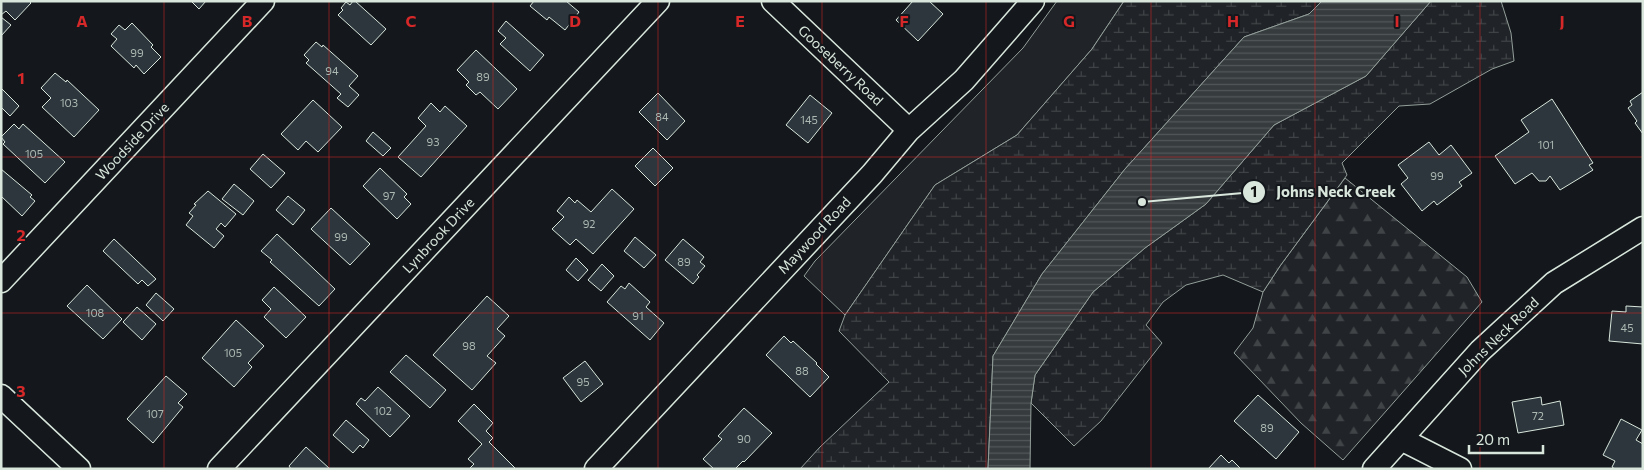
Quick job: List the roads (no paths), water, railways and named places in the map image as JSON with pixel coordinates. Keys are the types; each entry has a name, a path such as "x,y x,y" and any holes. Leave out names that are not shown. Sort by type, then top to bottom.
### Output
{"street":[{"name":"Woodside Drive","path":"1,281 263,1"},
{"name":"Lynbrook Drive","path":"218,469 658,1"},
{"name":"Gooseberry Road","path":"773,1 910,130"},
{"name":"Maywood Road","path":"596,469 872,174 910,130 964,80 1033,1"},
{"name":"Johns Neck Road","path":"1374,469 1480,351 1554,283 1637,238"},
{"path":"1,396 79,469"},
{"path":"1401,439 1460,469"}],"place":[{"name":"Johns Neck Creek","path":"1142,202"}]}
